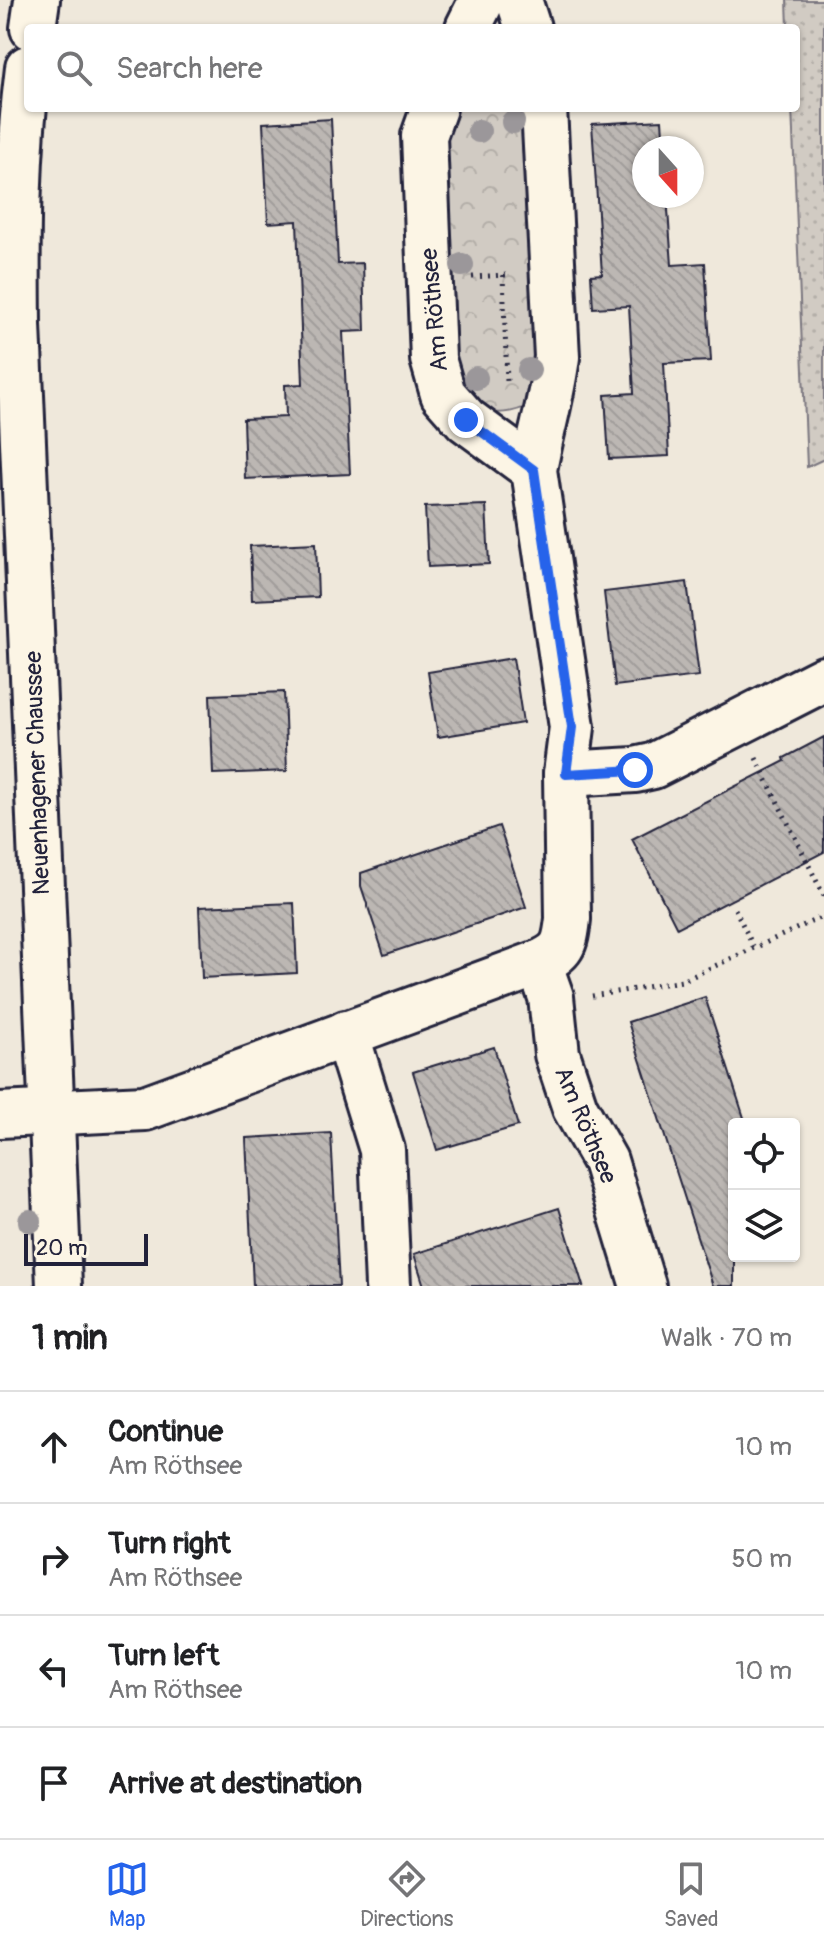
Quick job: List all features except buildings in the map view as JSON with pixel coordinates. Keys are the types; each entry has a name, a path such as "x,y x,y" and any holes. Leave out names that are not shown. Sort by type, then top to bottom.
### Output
{"street":[{"path":"34,24 37,0"},
{"path":"470,24 482,0"},
{"path":"519,0 527,24"},
{"name":"Neuenhagener Chaussee","path":"24,101 17,214 18,325 59,1286"},
{"name":"Am Röthsee","path":"433,112 424,136 433,359 443,394 466,420 534,470"},
{"path":"0,1115 145,1108 346,1033 545,980 565,940 568,919 566,774 572,727 534,470 542,427 553,392 557,357 544,112"},
{"path":"566,774 653,766 824,679"},
{"name":"Am Röthsee","path":"545,980 557,1054 575,1108 605,1161 643,1286"},
{"path":"346,1033 382,1150 388,1286"}],"path":[{"path":"429,278 551,274"},
{"path":"503,275 507,386"},
{"path":"738,721 824,896"},
{"path":"735,909 754,948"},
{"path":"545,980 597,995 682,981 824,916"}],"green space":[{"path":"787,0 824,0 824,459 807,467 792,112 800,112 800,24 788,24"},
{"path":"451,112 529,112 542,353 531,404 511,411 476,411 447,365 439,141"}],"route":[{"path":"466,420 534,470 572,727 566,774 635,770"}]}
